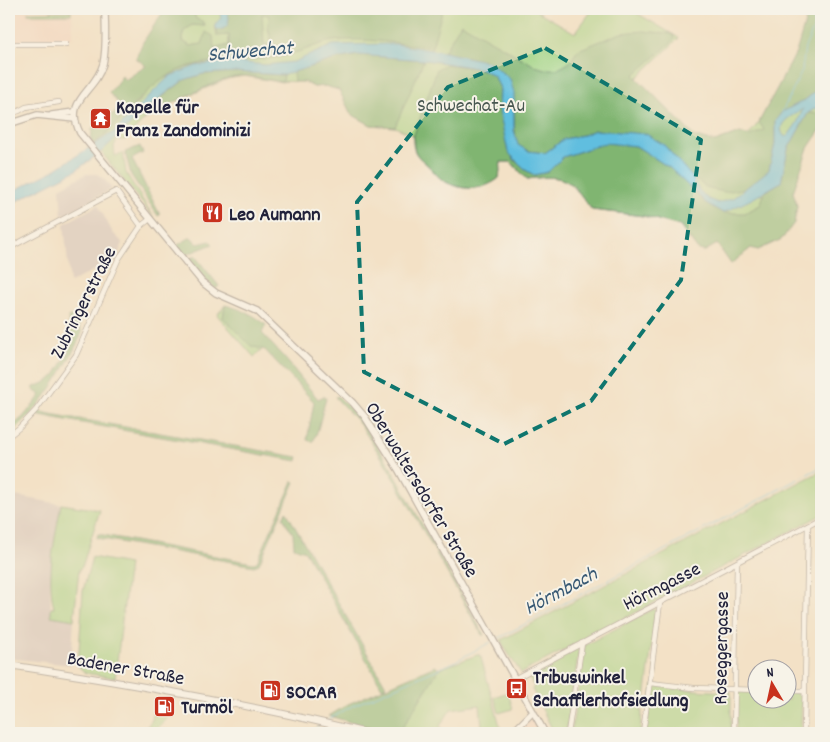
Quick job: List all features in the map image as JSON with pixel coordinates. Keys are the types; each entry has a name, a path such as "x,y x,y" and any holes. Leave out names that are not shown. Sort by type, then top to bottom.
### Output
{"main road":[{"name":"Badener Straße","path":"9,665 160,689 315,720 367,733"}],"street":[{"path":"50,116 74,112 80,99 96,78 102,65 106,9"},
{"path":"9,44 66,44"},
{"path":"60,113 80,99"},
{"path":"9,114 26,107 58,102"},
{"name":"Oberwaltersdorfer Straße","path":"74,112 80,133 85,140 202,282 216,293 257,311 306,356 365,417 398,469 514,679 546,733"},
{"path":"9,124 30,117 50,116 75,119"},
{"path":"9,248 116,191 141,226"},
{"name":"Zubringerstraße","path":"9,436 36,410 76,354 118,260 141,226 150,219"},
{"name":"Hörmgasse","path":"514,679 821,518"},
{"path":"804,733 808,525"},
{"name":"Roseggergasse","path":"734,733 737,563"},
{"path":"643,733 660,603"},
{"path":"568,733 582,643"},
{"path":"650,683 694,688 748,690"},
{"path":"798,691 804,691"},
{"path":"512,733 533,712"}],"highlighted area":[{"path":"545,48 701,140 681,280 591,401 504,444 364,372 357,202 448,87"}],"shaded area":[{"path":"72,10 73,38 58,39 58,42 9,42 9,11"},
{"path":"86,174 97,174 112,189 62,216 60,188"},
{"path":"98,205 113,233 123,243 116,259 110,257 96,269 70,283 64,224"},
{"path":"9,495 61,504 53,547 50,587 51,616 74,620 71,665 9,658"},
{"path":"530,719 540,733 517,733"}],"green space":[{"path":"165,9 197,9 193,11 196,19 204,22 205,26 192,25 183,32 183,41 190,46 202,44 206,32 213,36 214,49 229,45 229,35 217,36 217,30 223,29 229,18 227,9 437,9 442,12 432,47 370,40 333,41 274,58 217,61 184,68 173,73 152,88 94,144 91,141 92,129 122,107 109,93 122,76 125,80 146,66 136,58 143,42","holes":["262,14 269,15 268,27 272,43 264,45"]},
{"path":"219,9 221,18 215,25 217,35 229,35 229,45 214,49 206,33 203,44 190,46 183,41 183,32 192,25 205,26 204,22 196,19 193,10"},
{"name":"Schwechat-Au","path":"279,9 534,9 575,33 593,9 630,9 679,38 637,78 695,137 715,142 740,133 748,136 759,122 796,53 809,9 821,9 821,129 808,148 793,192 797,206 794,223 782,239 758,250 751,248 731,264 717,244 705,251 698,250 680,226 644,216 592,210 578,191 566,181 551,177 527,179 511,162 501,162 499,178 493,182 472,188 458,187 440,178 419,157 413,146 413,135 395,127 371,125 351,114 340,90 325,86 314,87 304,82 273,81 244,76 227,79 170,104 145,119 125,140 117,140 114,146 115,156 123,153 126,173 154,218 101,152 112,141 94,144 117,124 152,87 171,74 203,63 286,56"},
{"path":"809,9 818,9 816,15 821,41 821,87 805,100 782,112 775,121 775,144 769,170 748,188 725,192 709,189 693,178 664,145 595,130 564,139 545,153 528,151 517,145 510,79 444,52 461,23 535,66 545,69 558,69 569,63 578,50 621,33 644,31 673,34 675,39 634,75 695,137 715,142 740,133 750,136 764,130 759,122 796,53"},
{"path":"71,11 71,14 28,14 28,12"},
{"path":"261,14 269,14 268,27 272,44 264,45"},
{"path":"358,55 424,60 395,127 371,125 351,114 339,90 325,86 314,87 304,82 294,82 293,72 335,59"},
{"path":"446,64 482,69 495,76 500,88 499,110 514,160 534,175 548,172 563,157 605,143 636,146 670,168 706,203 723,213 745,213 760,205 765,192 781,182 788,149 808,113 821,114 821,129 808,148 793,192 797,206 794,223 782,239 758,250 751,248 731,264 717,244 705,251 698,250 680,226 644,216 592,210 578,191 566,181 551,177 527,179 511,162 501,162 499,178 479,187 458,187 444,181 416,154 414,135 437,69"},
{"path":"236,72 284,75 283,82 249,76 234,77 208,86 145,119 142,113 184,80 203,74"},
{"path":"140,146 143,153 132,159 160,215 158,216 131,175 125,152"},
{"path":"191,237 198,244 210,241 213,244 185,255 176,246"},
{"path":"195,256 219,286 216,289 187,260"},
{"path":"225,305 223,318 251,346 263,349 254,357 217,315"},
{"path":"225,305 247,312 266,325 262,333 318,399 324,396 326,399 313,442 307,440 314,402 265,350 251,346 223,318"},
{"path":"69,316 77,320 82,333 76,346 42,401 9,434 9,429 23,417 41,395 33,390 34,387 47,382 55,375 68,354"},
{"path":"338,396 359,417 390,466 484,635 482,635 387,466 359,423 335,397"},
{"path":"38,411 298,457 297,461 54,418 36,414"},
{"path":"821,471 821,515 521,673 504,647 501,640"},
{"path":"293,481 295,482 259,564 254,566 97,538 98,534 253,563 257,562"},
{"path":"61,504 100,510 82,567 79,569 74,620 51,616 51,608 54,608 51,583 52,556"},
{"path":"286,511 386,686 382,688 305,551 294,547 293,534 283,518"},
{"path":"92,557 129,564 115,678 85,673 78,666 83,591"},
{"path":"653,609 656,611 645,700 641,702 640,709 642,712 640,733 571,733 585,645"},
{"path":"577,648 579,651 566,733 554,733 532,689 534,687 530,679 525,676"},
{"path":"480,654 502,733 486,733 482,726 480,705 451,709 440,726 445,733 399,733 439,669"},
{"path":"435,666 439,669 399,733 388,733 329,716 348,704"},
{"path":"653,685 731,692 731,733 646,733"},
{"path":"740,691 748,691 748,710 798,710 798,693 802,694 801,733 736,733 737,694"},
{"path":"508,692 513,709 499,713 494,697"},
{"path":"153,712 171,714 153,733 142,733 152,720"}],"water":[{"path":"219,9 227,9 229,18 228,25 223,29 217,30 215,25 221,18"},
{"path":"395,44 489,62 510,79 514,93 514,130 518,145 528,151 545,153 564,139 595,130 646,134 664,145 693,178 699,190 708,199 718,203 733,198 769,170 775,144 775,121 782,112 805,100 821,87 821,105 808,113 788,149 781,182 723,213 706,203 670,168 636,146 605,143 563,157 548,172 534,175 524,169 508,152 499,110 500,88 494,76 482,69 424,60 358,55 335,59 284,75 235,72 203,74 184,80 152,104 101,152 75,171 9,205 9,193 53,171 115,131 170,76 196,66 229,61 265,65 294,62 333,45","holes":["803,109 797,123 787,137 784,136 781,127 783,123"]}],"waterway":[{"path":"782,112 802,71 805,47 814,28 816,9"},
{"name":"Hörmbach","path":"497,639 821,467"},
{"name":"Hörmbach","path":"326,721 352,706 452,663 491,642"},
{"name":"Hörmbach","path":"309,733 320,725"}],"place":[{"name":"Kapelle für Franz Zandominizi","path":"100,118"},
{"name":"Leo Aumann","path":"213,213"},
{"name":"Tribuswinkel Schafflerhofsiedlung","path":"517,688"},
{"name":"SOCAR","path":"270,691"},
{"name":"Turmöl","path":"165,706"}],"water label":[{"name":"Schwechat","path":"250,50"}]}
